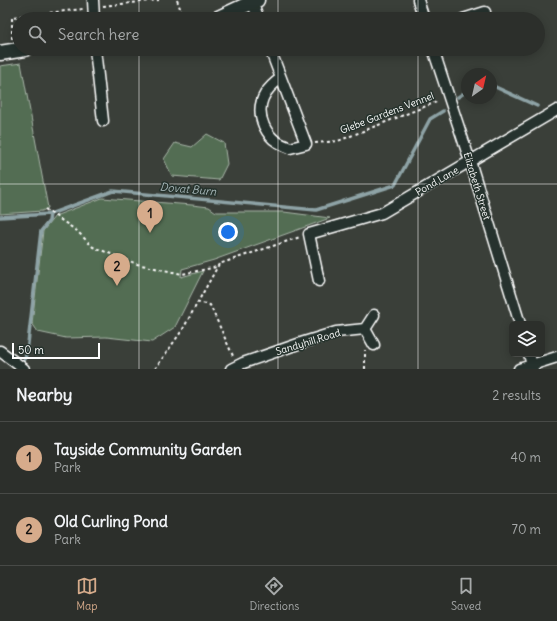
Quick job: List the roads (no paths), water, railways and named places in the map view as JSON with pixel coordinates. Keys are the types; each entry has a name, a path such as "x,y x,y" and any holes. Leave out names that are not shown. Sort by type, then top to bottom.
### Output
{"main road":[{"path":"231,12 255,1"},
{"path":"0,53 12,51"}],"street":[{"path":"418,0 422,12"},
{"path":"255,1 257,12"},
{"path":"96,56 103,121"},
{"path":"273,56 281,78 306,144 290,148 275,141 267,131 262,120 260,107 264,94 271,85 281,78"},
{"name":"Elizabeth Street","path":"435,56 470,161 519,321"},
{"name":"Pond Lane","path":"319,281 309,234 382,212 557,110"},
{"path":"374,315 365,329 374,345"},
{"name":"Sandyhill Road","path":"234,368 304,342 336,332 365,329"},
{"path":"0,351 20,367"},
{"path":"530,357 533,367"},
{"path":"519,369 533,367 557,357"}],"waterway":[{"name":"Dovat Burn","path":"497,88 537,106"},
{"name":"Dovat Burn","path":"0,217 50,214 113,191 316,210 395,185 430,119 443,111"},
{"name":"Dovat Burn","path":"22,366 27,352 41,231 49,221 50,214"}],"place":[{"name":"Tayside Community Garden","path":"150,233"},
{"name":"Old Curling Pond","path":"117,286"}]}
